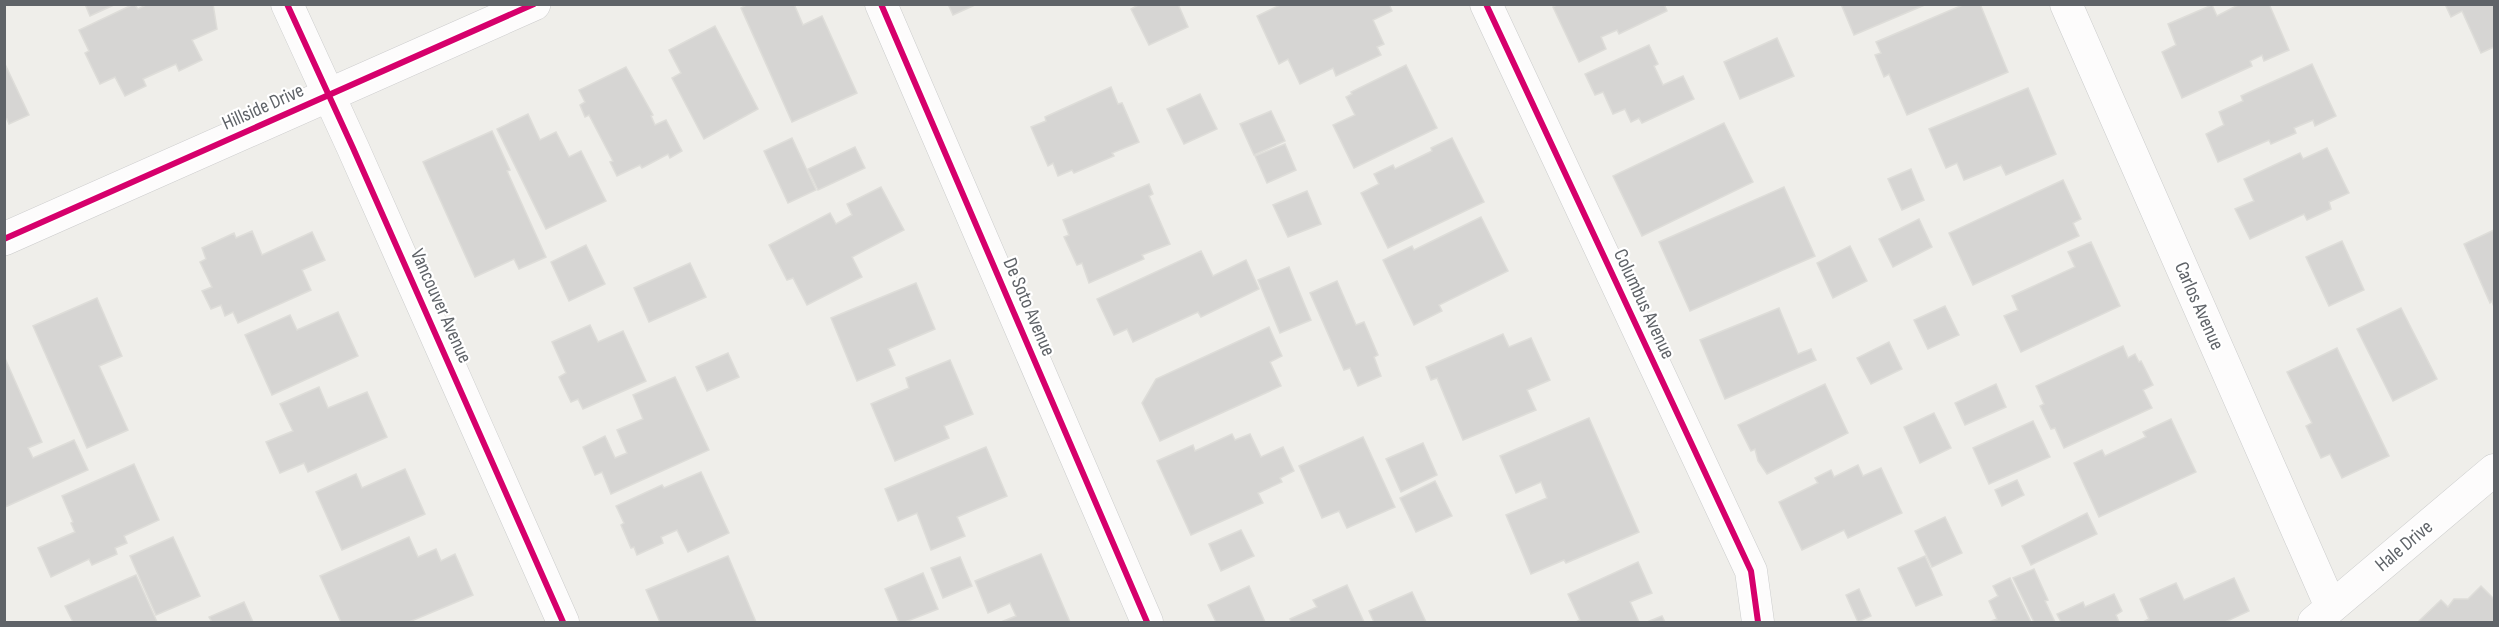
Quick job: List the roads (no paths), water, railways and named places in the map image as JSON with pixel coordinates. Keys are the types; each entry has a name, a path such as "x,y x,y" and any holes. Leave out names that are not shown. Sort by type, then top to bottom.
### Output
{"main road":[{"name":"Hillside Drive","path":"4,239 534,4"}],"street":[{"name":"Vancouver Avenue","path":"287,4 330,95 563,622"},
{"name":"De Soto Avenue","path":"881,4 1147,622"},
{"name":"Columbus Avenue","path":"1486,4 1751,571 1758,622"},
{"name":"Carlos Avenue","path":"2066,4 2323,615"},
{"name":"Hale Drive","path":"2323,615 2494,470"}]}
